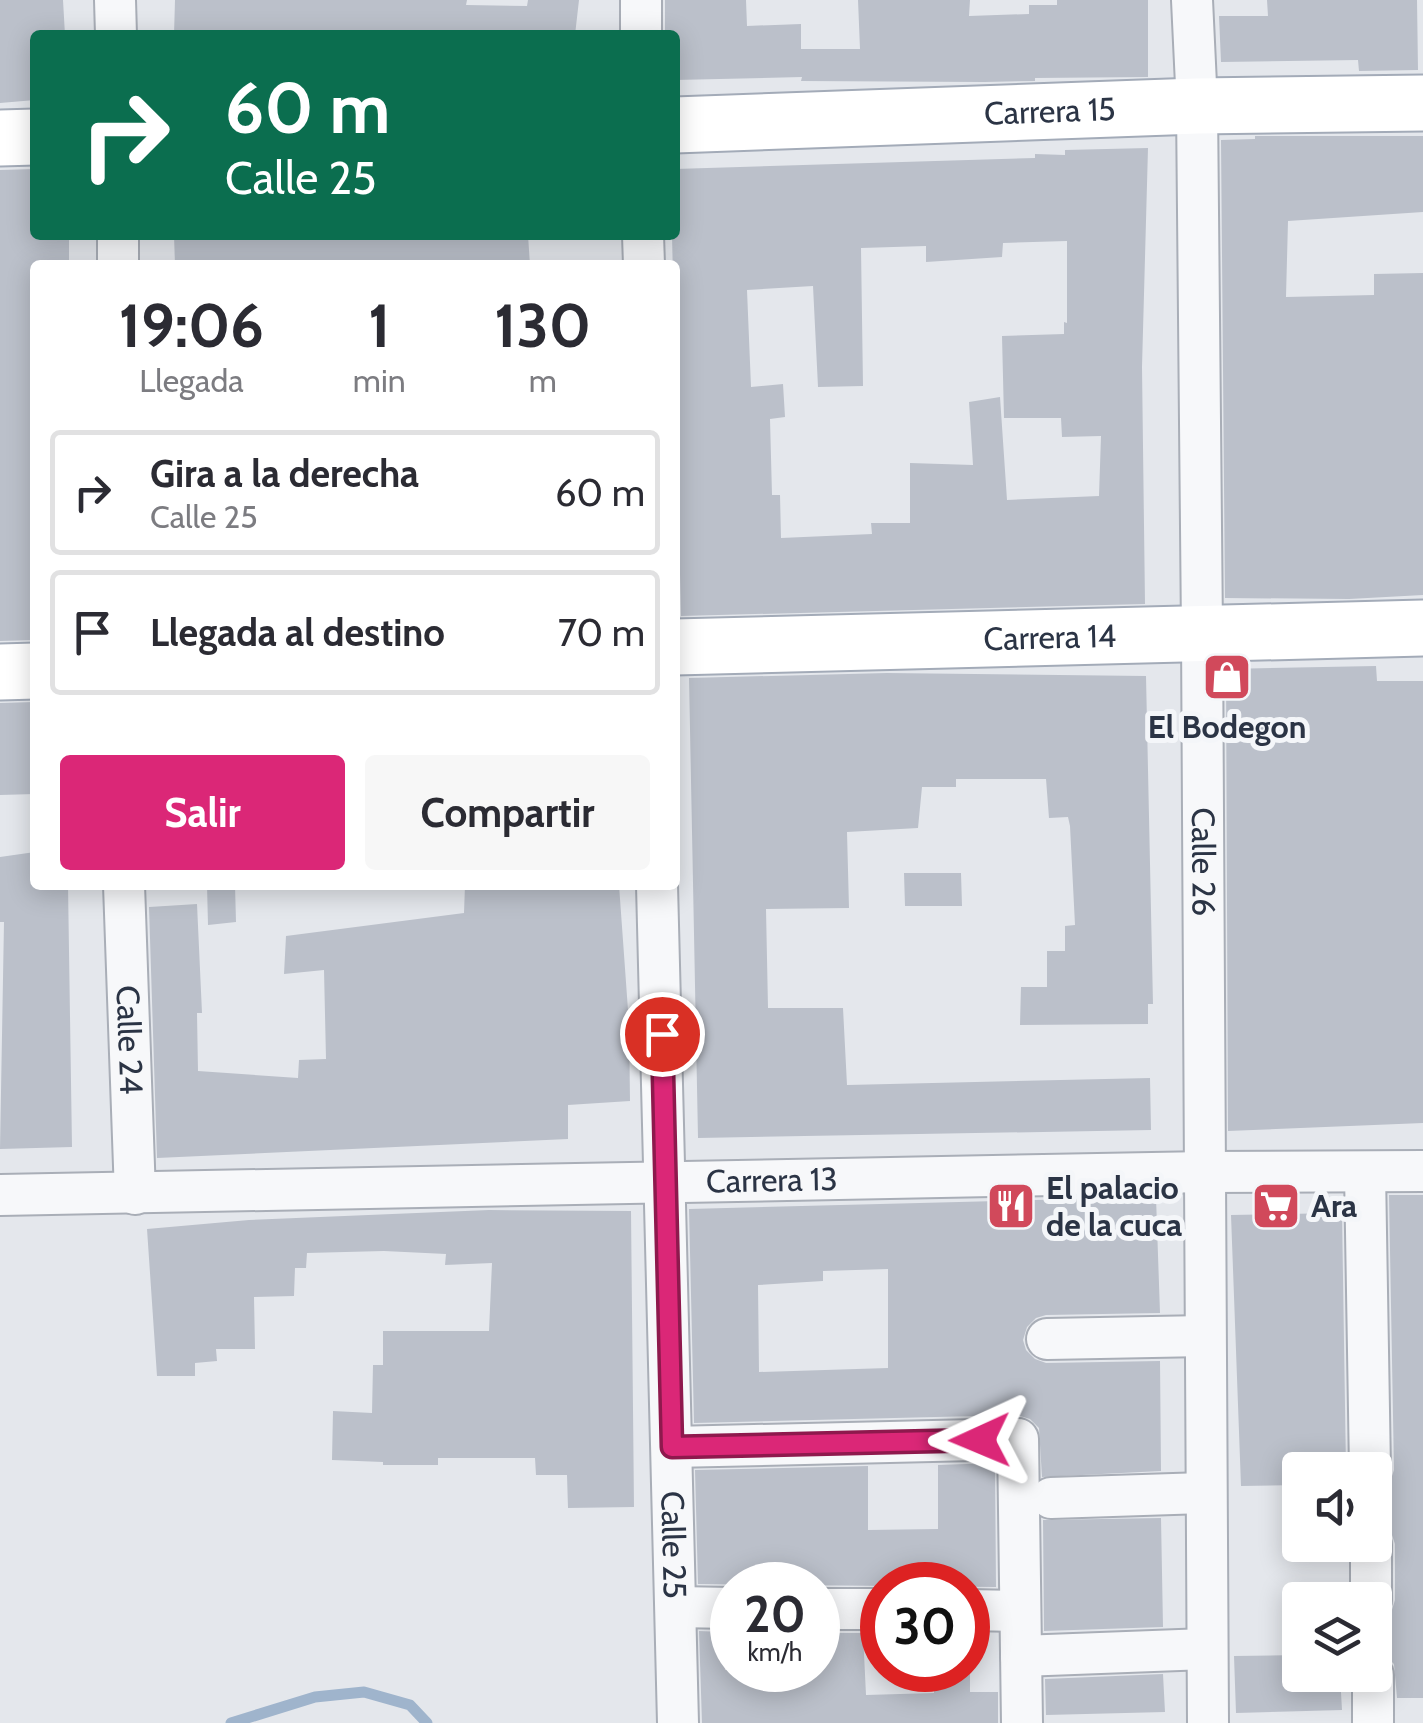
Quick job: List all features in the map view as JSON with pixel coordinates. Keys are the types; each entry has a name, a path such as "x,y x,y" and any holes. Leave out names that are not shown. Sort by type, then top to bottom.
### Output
{"main road":[{"name":"Carrera 15","path":"680,125 1197,106 1423,103"},
{"path":"0,138 30,137"},
{"name":"Carrera 14","path":"680,647 1423,628"},
{"path":"0,672 30,671"}],"street":[{"path":"115,0 116,30"},
{"path":"641,0 641,30"},
{"name":"Calle 26","path":"1192,0 1197,106 1202,632 1208,1723"},
{"name":"Calle 24","path":"124,890 135,1194"},
{"name":"Calle 25","path":"657,890 678,1723"},
{"name":"Carrera 13","path":"0,1195 1423,1171"},
{"path":"1365,1172 1370,1452"},
{"path":"1046,1339 1206,1336"},
{"path":"672,1447 1018,1439 1022,1723"},
{"path":"1052,1498 1204,1493"},
{"path":"676,1607 710,1608"},
{"path":"990,1610 1020,1611"},
{"path":"1022,1656 1206,1649"},
{"path":"1372,1692 1373,1723"}],"building":[{"path":"0,0 63,0 65,30 30,30 30,100 0,103"},
{"path":"175,0 467,0 466,5 527,6 528,0 579,0 576,30 174,30"},
{"path":"665,0 746,0 747,26 801,24 801,49 860,49 858,0 970,0 969,16 1029,14 1029,5 1057,5 1057,0 1148,0 1148,77 984,82 801,81 802,77 680,80 680,30 665,30"},
{"path":"1267,0 1417,0 1418,70 1359,71 1358,60 1221,62 1219,16 1268,16"},
{"path":"1255,136 1423,136 1423,212 1288,221 1286,297 1374,295 1374,274 1423,273 1423,595 1225,598 1221,140"},
{"path":"1148,148 1142,367 1145,604 681,616 680,260 673,260 672,240 680,240 680,169 1065,155 1065,150","holes":["1067,241 1067,323 1064,322 1064,334 1002,336 1004,418 1061,418 1062,437 1101,436 1099,496 1007,500 1000,397 969,402 973,465 910,463 910,523 871,523 872,534 781,538 780,495 772,495 770,419 785,417 783,384 751,387 747,290 813,286 818,387 863,386 861,248 926,246 926,262 1002,257 1003,243"]},
{"path":"30,169 30,240 69,240 69,260 30,260 30,640 0,641 0,170"},
{"path":"174,240 528,240 530,260 175,260"},
{"path":"1376,666 1377,681 1423,681 1423,1123 1228,1131 1226,669"},
{"path":"887,673 1146,676 1153,1004 1148,1004 1148,1024 1020,1025 1021,987 1047,987 1047,951 1065,951 1065,926 1075,925 1070,826 1068,817 1049,818 1046,779 956,779 956,787 922,787 918,828 847,832 849,908 766,909 768,1008 843,1008 847,1085 1150,1078 1151,1130 698,1138 689,678"},
{"path":"30,702 30,794 0,795 0,703"},
{"path":"30,853 30,890 68,890 72,1147 0,1149 4,922 0,922 0,857"},
{"path":"904,873 961,873 962,906 905,906"},
{"path":"207,890 235,890 236,922 208,925"},
{"path":"465,890 619,890 630,1101 568,1105 568,1139 157,1158 149,907 197,904 202,1013 197,1013 198,1071 298,1078 299,1060 326,1059 324,970 284,974 286,936 464,913"},
{"path":"1389,1195 1423,1195 1423,1698 1397,1698 1392,1662 1394,1470"},
{"path":"1156,1197 1160,1313 1046,1315 1027,1327 1023,1340 1035,1359 1046,1363 1160,1361 1161,1471 1042,1477 1039,1428 1030,1419 1017,1415 694,1423 689,1209","holes":["888,1269 888,1368 759,1372 758,1285 823,1281 823,1271"]},
{"path":"489,1210 631,1211 634,1507 568,1508 567,1475 536,1475 535,1458 438,1458 438,1465 332,1460 333,1411 372,1413 373,1365 383,1365 383,1331 489,1331 492,1263 445,1265 446,1254 307,1253 306,1268 295,1268 294,1296 254,1297 255,1349 216,1349 217,1361 195,1363 195,1376 157,1376 147,1229 249,1220"},
{"path":"1342,1213 1346,1452 1282,1452 1282,1485 1241,1486 1231,1215"},
{"path":"995,1463 996,1587 990,1587 990,1562 860,1562 860,1586 840,1585 840,1562 710,1562 710,1584 698,1584 695,1470 868,1466 868,1530 938,1529 938,1465"},
{"path":"1161,1518 1163,1627 1044,1631 1043,1520"},
{"path":"699,1631 710,1631 710,1692 840,1692 840,1633 860,1633 860,1692 866,1695 998,1692 998,1723 702,1723"},
{"path":"1282,1655 1282,1692 1341,1692 1342,1710 1236,1713 1234,1656"},
{"path":"1163,1674 1165,1712 1046,1715 1045,1679"}],"waterway":[{"path":"231,1723 315,1697 364,1692 410,1705 427,1723"}],"place":[{"name":"El Bodegon","path":"1227,677"},
{"name":"El palacio de la cuca","path":"1011,1206"},
{"name":"Ara","path":"1276,1206"}],"route":[{"path":"662,1034 672,1447 980,1440"}]}
